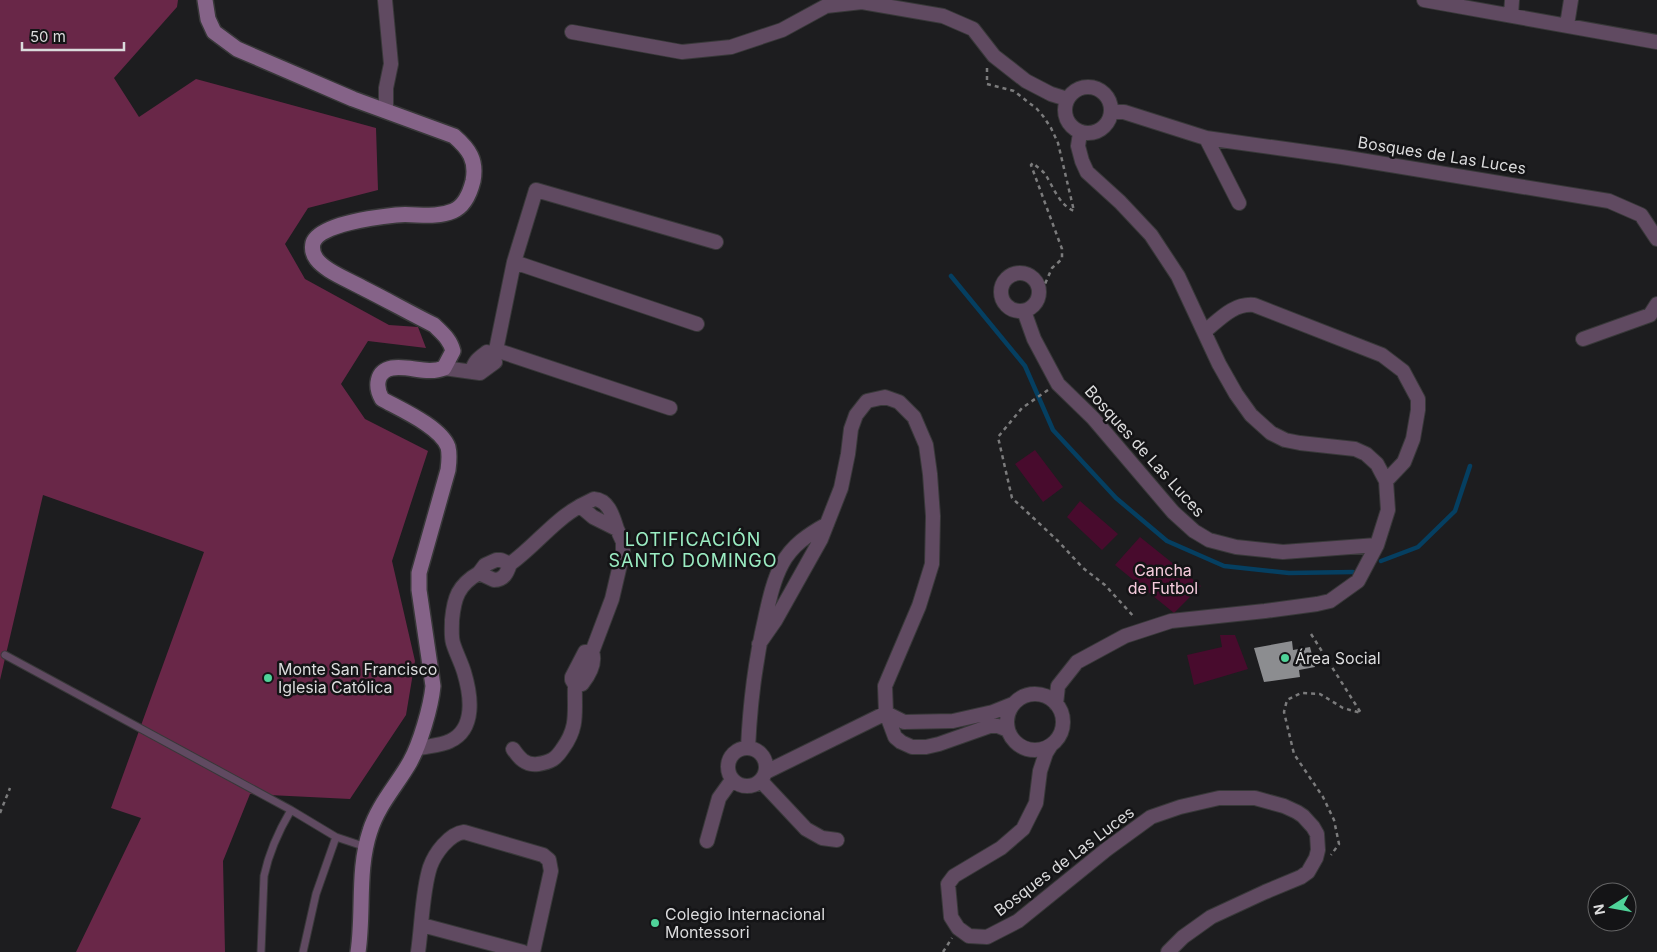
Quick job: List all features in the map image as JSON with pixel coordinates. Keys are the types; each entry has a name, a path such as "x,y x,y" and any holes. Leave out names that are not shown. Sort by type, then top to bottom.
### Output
{"main road":[{"path":"205,0 208,19 214,32 237,49 352,99 454,136 464,144 471,155 475,169 471,190 464,203 454,211 440,216 397,215 334,226 320,234 314,241 312,248 314,257 330,270 434,325 451,344 453,351 444,368 435,371 392,368 381,374 377,382 378,392 382,399 429,427 447,445 450,456 448,470 419,573 419,590 433,686 432,698 416,749 376,816 366,847 363,863 358,952"}],"street":[{"path":"386,0 391,64 386,88 386,112"},
{"path":"1424,0 1657,42"},
{"path":"1511,16 1512,0"},
{"path":"1567,25 1571,0"},
{"path":"572,32 682,52 731,47 782,30 826,6 862,2 943,16 973,29 994,56 1026,81 1067,99"},
{"path":"1094,87 1108,98 1111,112 1109,120 1103,128 1088,134 1080,133 1070,127 1067,122 1064,106 1072,93 1080,88 1094,87"},
{"name":"Bosques de Las Luces","path":"1111,112 1124,112 1206,138 1342,157 1609,201 1641,215 1653,226 1657,239"},
{"path":"1037,693 1046,696 1056,704 1062,716 1063,725 1057,740 1051,745 1036,750 1023,747 1012,739 1008,730 1006,721 1008,712 1020,698 1028,694 1037,693 1061,681 1078,662 1125,636 1172,621 1265,611 1330,601 1358,581 1377,545 1388,510 1386,482 1376,464 1366,454 1355,449 1300,444 1285,440 1271,433 1251,415 1236,394 1178,276 1151,235 1120,202 1087,172 1078,146 1080,133"},
{"path":"1206,138 1239,203"},
{"path":"494,352 514,262 536,190 716,242"},
{"path":"514,262 697,324"},
{"path":"1015,273 1028,275 1037,284 1039,291 1035,304 1024,311 1012,310 1003,302 1000,290 1005,279 1015,273"},
{"path":"1583,339 1650,315 1657,304"},
{"path":"1204,332 1234,308 1254,305 1382,355 1403,371 1418,399 1418,410 1413,439 1404,462 1386,482"},
{"name":"Bosques de Las Luces","path":"1024,311 1034,339 1058,384 1110,437 1173,512 1194,531 1209,540 1236,548 1283,552 1377,545"},
{"path":"444,368 472,371 474,364 481,357 487,352 494,352 670,408"},
{"path":"759,644 775,621 821,539 841,488 851,429 856,415 867,401 885,397 900,402 914,417 926,445 933,516 932,564 919,606 885,686 886,713 895,737 912,747 926,747 939,744 990,726 1008,730"},
{"path":"416,749 450,741 468,723 470,715 467,687 464,672 452,642 451,630 454,604 459,590 468,579 479,573 485,565 496,560 510,564 564,516 588,501 598,499 611,512 622,542 623,552 612,599 592,652 594,660 591,669 582,684 575,685 575,727 570,739 557,758 551,761 534,765 519,758 514,749"},
{"path":"748,748 750,701 759,644 769,599 782,563 797,543 827,524"},
{"path":"1056,704 1057,692 1061,681"},
{"path":"886,713 904,722 953,721 993,712 1013,704"},
{"path":"763,776 766,766 762,756 748,748 736,751 728,762 729,774 732,780 743,786 755,785 763,776 886,713"},
{"name":"Bosques de Las Luces","path":"1051,745 1042,762 1036,803 1023,829 1001,848 954,876 948,884 951,917 958,928 969,936 987,937 1018,920 1107,849 1151,817 1207,800 1231,797 1255,798 1284,806 1297,812 1309,821 1317,834 1318,850 1316,858"},
{"name":"Bosques de Las Luces","path":"1023,747 1033,761 1039,780"},
{"path":"763,776 806,830 822,838 837,840"},
{"path":"707,841 719,798 732,780"},
{"path":"418,952 427,880 431,864 441,848 454,834 464,832 543,855 549,860 552,871 533,952"},
{"path":"1168,952 1183,937 1211,917 1301,878 1308,872 1316,858"},
{"path":"422,925 524,952"}],"lane":[{"path":"5,655 336,837 366,847"},
{"path":"261,952 264,876 271,848 290,810"},
{"path":"304,952 316,894 336,837"}],"path":[{"path":"994,56 987,68 987,84 1014,91 1043,116 1058,143 1074,210 1069,209 1060,198 1044,172 1032,164 1031,166 1062,249 1062,259 1052,268 1039,291"},
{"path":"1051,389 1022,408 998,437 1012,498 1058,541 1083,568 1105,585 1144,630"},
{"path":"1310,634 1361,713 1343,708 1320,694 1301,693 1287,700 1284,712 1294,754 1323,797 1334,820 1339,844 1332,855 1316,858"},
{"path":"0,813 10,788"}],"green space":[{"path":"1035,450 1063,487 1043,502 1015,464"},
{"path":"1080,501 1118,534 1102,550 1067,517"},
{"name":"Cancha de Futbol","path":"1140,537 1201,586 1174,613 1115,565"},
{"path":"1220,635 1235,635 1248,669 1194,685 1187,655 1222,647"}],"shaded area":[{"path":"0,0 178,0 177,7 114,78 139,117 196,79 376,128 378,190 308,208 285,244 305,279 389,325 418,327 426,348 368,341 341,384 365,419 428,451 392,561 415,661 406,715 350,799 250,794 223,861 225,952 76,952 141,818 111,808 204,552 43,495 0,680"}],"building":[{"name":"Área Social","path":"1292,641 1293,650 1310,647 1315,667 1299,670 1300,677 1264,682 1254,648"}],"waterway":[{"path":"951,276 1025,366 1053,430 1116,498 1167,541 1224,566 1289,573 1353,572"},
{"path":"1381,561 1418,547 1455,511 1470,466"}],"place":[{"name":"Área Social","path":"1285,658"},
{"name":"Monte San Francisco Iglesia Católica","path":"268,678"},
{"name":"Colegio Internacional Montessori","path":"655,923"}],"district":[{"name":"LOTIFICACIÓN SANTO DOMINGO","path":"693,549"}]}
